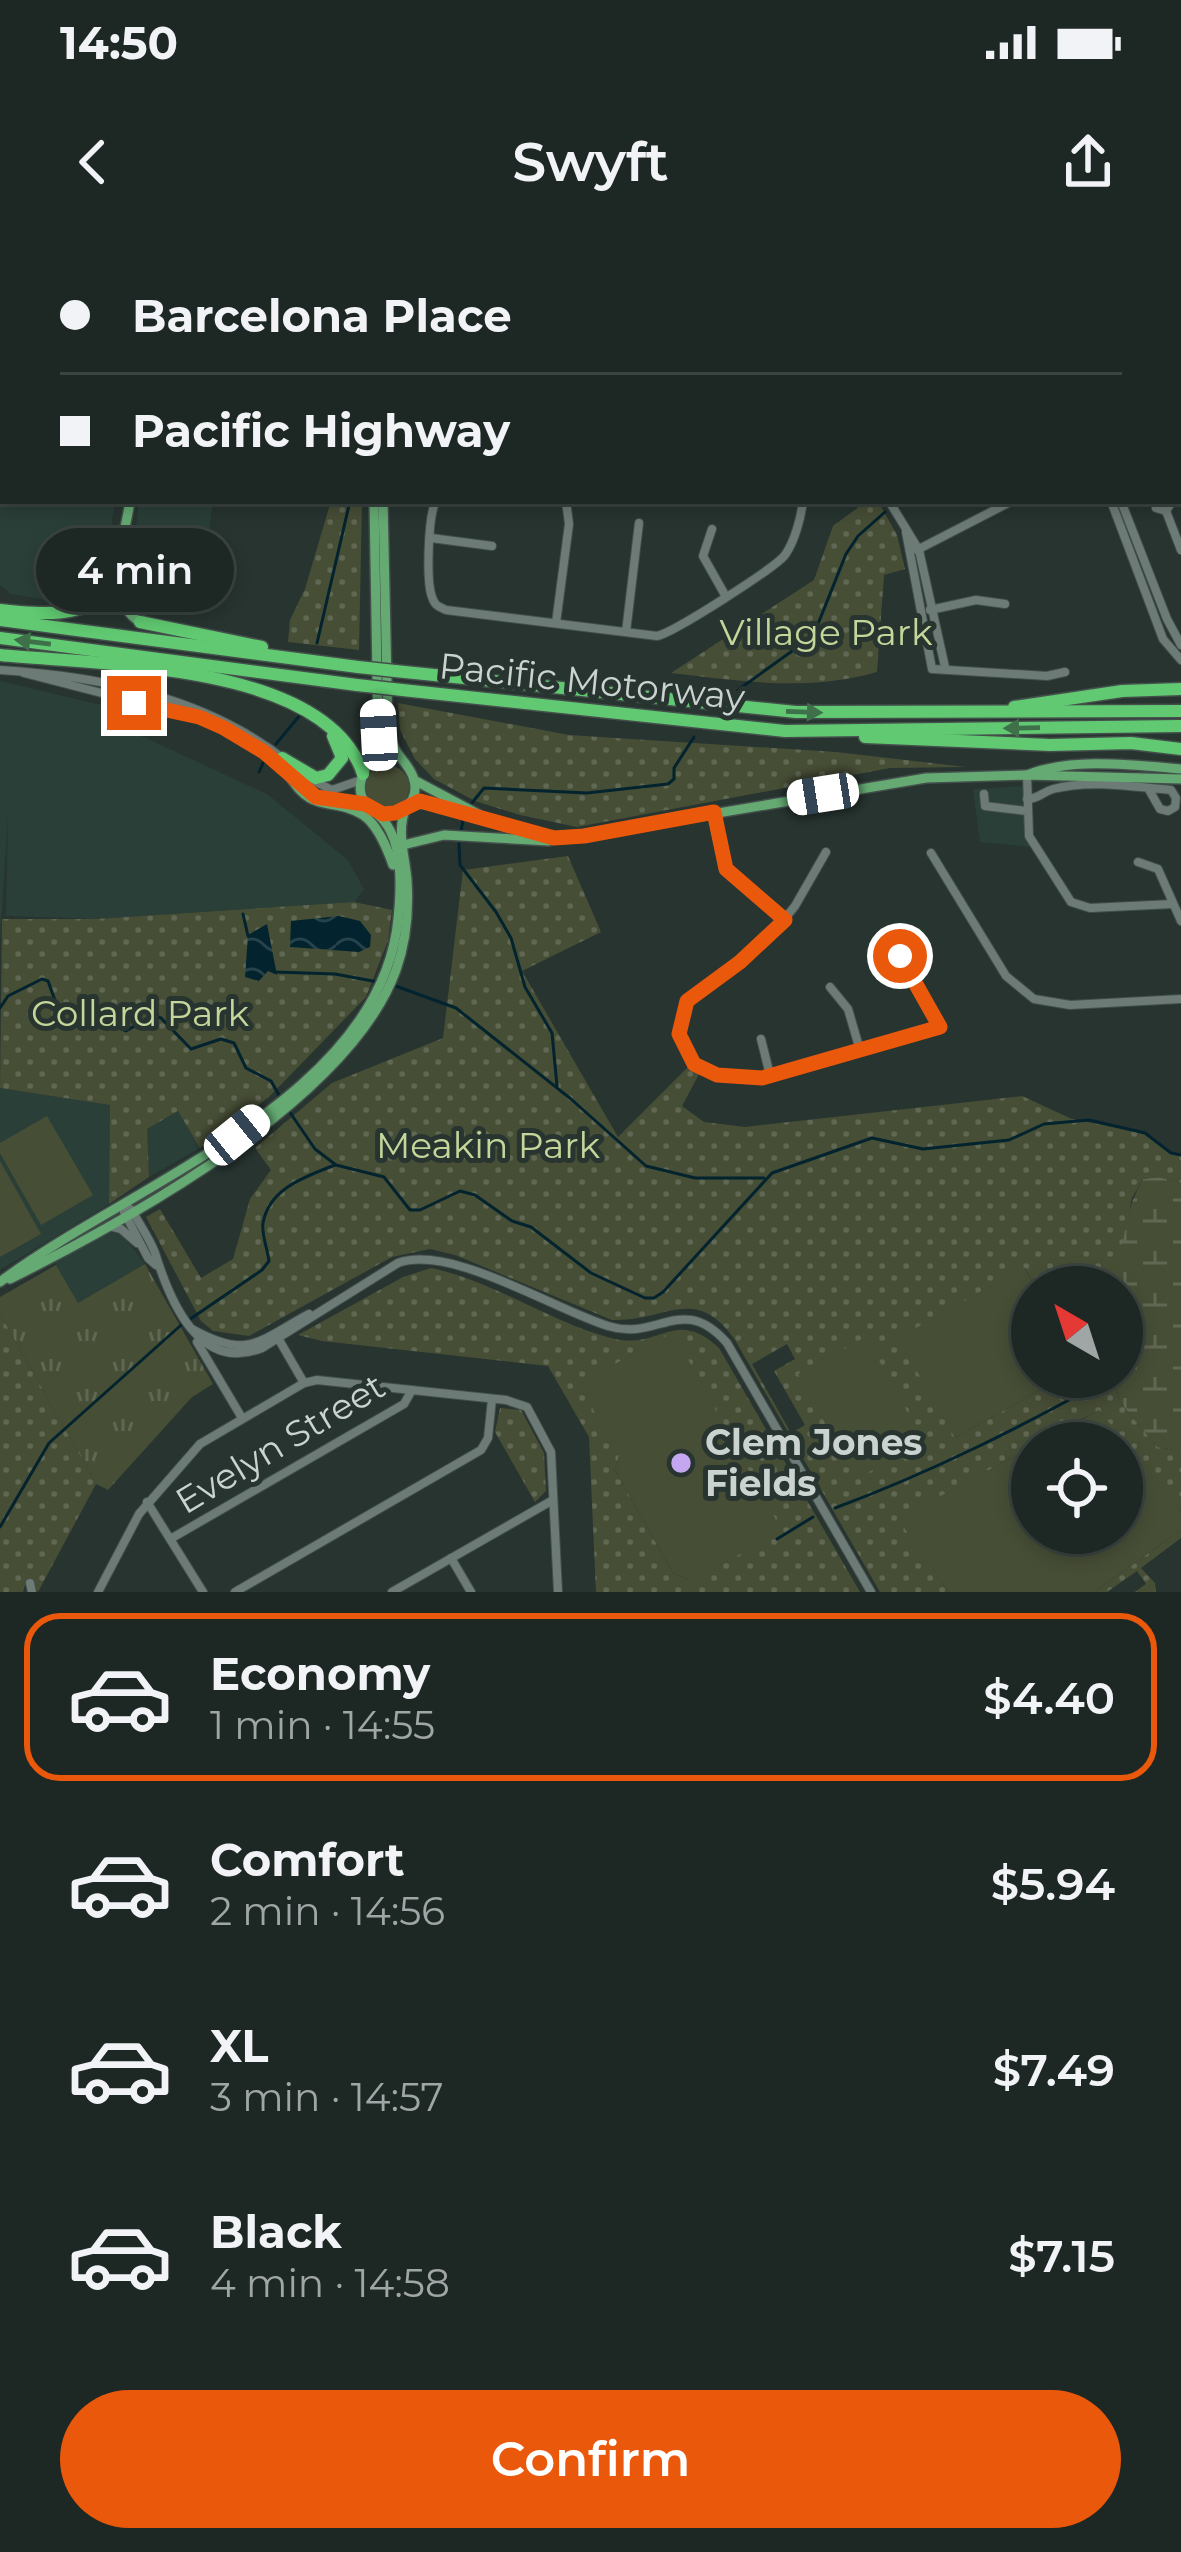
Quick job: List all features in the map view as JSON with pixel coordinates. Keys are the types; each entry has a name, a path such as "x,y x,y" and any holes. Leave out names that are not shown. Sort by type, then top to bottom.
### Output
{"highway":[{"path":"0,610 52,614 82,609 104,591 115,568"},
{"name":"Pacific Motorway","path":"0,620 358,667 796,712 1181,711"},
{"path":"140,622 358,667"},
{"name":"Pacific Motorway","path":"0,638 357,685 785,731 1181,725"},
{"path":"0,655 162,671 247,686 292,703 322,722 348,744 364,773"},
{"path":"984,713 1046,700 1181,689"},
{"path":"282,758 316,778 333,772 342,753 322,722"},
{"path":"785,731 974,743 1131,742 1181,749"}],"main road":[{"path":"115,568 126,504"},
{"path":"127,504 118,588 125,610 140,622"},
{"path":"378,504 391,746 415,780 484,819"},
{"path":"378,504 379,735 364,773 369,807 391,831 399,881 394,960"},
{"path":"364,773 390,759 401,763"},
{"path":"1027,775 1042,769 1100,766 1181,769"},
{"path":"289,775 313,802 354,811 369,820 399,881"},
{"path":"403,845 444,835 528,842 584,836 926,778 1181,779"},
{"path":"0,1283 105,1226 275,1109 343,1056 380,997 408,910 401,822 415,780"},
{"path":"369,807 395,813 420,801 554,838"},
{"path":"0,1283 38,1254 126,1210"}],"street":[{"path":"434,504 431,591 438,606 666,634 785,554 802,504"},
{"path":"556,623 566,504"},
{"path":"891,504 914,550 945,668"},
{"path":"914,550 1006,504"},
{"path":"1112,504 1163,639 1181,660"},
{"path":"1122,504 1181,645"},
{"path":"1164,507 1181,550"},
{"path":"626,632 640,523"},
{"path":"712,529 704,556 725,595"},
{"path":"431,538 492,546"},
{"path":"928,610 976,600 1005,604"},
{"path":"928,610 934,670 1046,676 1065,672"},
{"path":"0,670 70,677 201,709 230,722 327,790 338,790 364,773"},
{"path":"22,672 210,721 264,752 316,797 369,807"},
{"path":"1027,775 1031,843 1071,902 1090,908 1173,904"},
{"path":"1027,799 1038,799 1055,788 1148,788"},
{"path":"984,794 985,806 1027,811"},
{"path":"714,812 726,869 785,920"},
{"path":"826,852 785,920 740,962 694,993 679,1023 681,1046 707,1072 742,1079 770,1076 940,1027 900,956"},
{"path":"932,853 1006,976 1034,999 1070,1005 1181,999"},
{"path":"1138,862 1158,869 1181,921"},
{"path":"830,988 848,1009 860,1050"},
{"path":"761,1040 770,1076"},
{"path":"126,1210 142,1248"},
{"path":"126,1210 155,1254 156,1264"},
{"path":"105,1226 117,1227 156,1264 242,1418"},
{"path":"193,1332 216,1350 253,1351 398,1263 422,1257 459,1266 608,1326 636,1329 690,1318 703,1322 728,1343 871,1592"},
{"path":"276,1336 304,1383"},
{"path":"98,1592 147,1502 200,1444 316,1380 527,1407 549,1447 558,1592"},
{"name":"Evelyn Street","path":"172,1538 404,1405 412,1390"},
{"path":"235,1592 481,1450 488,1438 492,1399"},
{"path":"392,1592 553,1500"},
{"path":"147,1502 203,1592"},
{"path":"451,1558 471,1592"}],"shaded area":[{"path":"0,504 115,504 104,575 86,598 63,603 11,594 0,585"},
{"path":"139,504 213,504 198,615 128,594"},
{"path":"0,681 127,711 137,734 267,794 348,860 364,889 355,902 96,919 6,916 8,815 0,941"},
{"path":"1024,786 1024,826 1030,847 980,842 973,789"},
{"path":"0,1088 110,1105 109,1204 0,1270"},
{"path":"178,1111 200,1148 149,1177 147,1129"},
{"path":"109,1232 118,1233 145,1264 78,1303 55,1263"}],"green space":[{"path":"330,504 362,504 359,650 288,642 290,620 305,589"},
{"name":"Village Park","path":"863,504 880,504 897,535 905,569 884,575 877,672 800,683 671,673 814,580 833,526"},
{"path":"398,703 569,735 836,752 966,767 890,768 577,827 475,801 434,779 415,759 400,730"},
{"path":"387,765 402,772 409,787 402,802 387,809 372,802 365,787 372,772"},
{"name":"Meakin Park","path":"568,856 601,932 522,971 618,1137 688,1067 699,1074 682,1106 704,1122 745,1127 1022,1096 1072,1119 1145,1133 1181,1155 1181,1183 1159,1177 1143,1179 1132,1198 1117,1266 1011,1266 1011,1302 955,1438 1026,1398 1119,1398 1136,1422 1107,1422 1098,1411 1075,1422 1011,1422 1011,1458 899,1519 949,1592 880,1592 735,1340 706,1313 679,1309 612,1320 430,1249 392,1257 249,1336 213,1331 201,1321 146,1217 160,1209 201,1278 233,1259 250,1199 271,1170 255,1148 332,1083 443,1038 463,870","holes":["787,1344 795,1359 774,1371 805,1425 791,1433 752,1364"]},
{"name":"Collard Park","path":"354,902 392,910 388,941 366,997 269,1097 200,1148 178,1111 147,1129 149,1177 109,1204 110,1105 0,1088 2,919 96,919"},
{"path":"47,1116 93,1195 41,1225 0,1153 0,1143"},
{"path":"0,1161 41,1234 0,1257"},
{"path":"1159,1177 1181,1183 1181,1451 1157,1447 1143,1430 1143,1422 1136,1422 1119,1398 1143,1398 1143,1266 1117,1266 1131,1205 1143,1179"},
{"path":"145,1264 213,1384 192,1397 108,1490 96,1484 0,1314 0,1297 56,1265 78,1303"},
{"name":"Meakin Park","path":"431,1268 455,1274 615,1339 631,1341 679,1330 704,1336 719,1348 860,1592 596,1592 589,1437 548,1366 298,1335 403,1277","holes":["619,1456 691,1581 673,1573 615,1470"]},
{"path":"1011,1274 1011,1398 1026,1398 955,1438 898,1338"},
{"path":"0,1314 96,1484 38,1592 32,1581 26,1582 23,1592 0,1592"},
{"name":"Clem Jones Fields","path":"673,1332 782,1531 691,1581 673,1573 615,1470 619,1456 579,1384"},
{"path":"866,1337 924,1442 856,1479 798,1374"},
{"path":"500,1408 521,1410 544,1453 546,1491 535,1502 495,1432"},
{"path":"1099,1410 1109,1422 1077,1422"},
{"name":"Meakin Park","path":"1143,1430 1157,1447 1181,1451 1181,1512 1143,1466"},
{"path":"1011,1458 1011,1554 1143,1554 1143,1465 1181,1512 1181,1530 1094,1592 949,1592 898,1519"},
{"path":"1181,1530 1181,1538 1141,1568 1155,1583 1156,1592 1135,1592 1146,1584 1137,1571 1107,1592 1094,1592"}],"water":[{"path":"339,916 360,921 371,935 370,947 359,952 290,947 291,921"},
{"path":"267,924 277,975 268,971 259,981 245,977 248,935"}],"waterway":[{"path":"317,643 349,504"},
{"path":"738,690 806,641 818,624 846,554 885,512"},
{"path":"276,744 300,715"},
{"path":"471,804 484,788 587,793 668,784 694,737"},
{"path":"259,772 263,763"},
{"path":"461,831 463,820"},
{"path":"459,844 460,865 511,938 525,987 552,1033 557,1086"},
{"path":"243,914 248,936"},
{"path":"275,972 335,974 378,982"},
{"path":"0,1008 8,996 42,979 48,981 57,1006 71,1013 83,1011 126,1031 153,1015 191,1049 221,1039 234,1043 246,1068 271,1081 280,1097"},
{"path":"393,985 456,1008 646,1166 695,1178 764,1178"},
{"path":"289,1111 315,1149 336,1165 384,1177 410,1210 460,1191 475,1195 512,1221 531,1227 591,1273 645,1298 663,1292 772,1173 872,1138 923,1149 1009,1140 1044,1124 1089,1120 1145,1133 1181,1155"},
{"path":"0,1527 49,1443 180,1326 262,1270 269,1261 263,1223 281,1192 335,1165"},
{"path":"835,1508 976,1448 1073,1398"},
{"path":"777,1539 813,1517"}],"place":[{"name":"Clem Jones Fields","path":"681,1463"}],"route":[{"path":"134,703 210,721 264,752 316,797 365,804 383,814 420,801 554,838 714,812 726,869 785,920 740,962 694,993 682,1010 681,1046 707,1072 762,1078 940,1027 900,956"}]}
